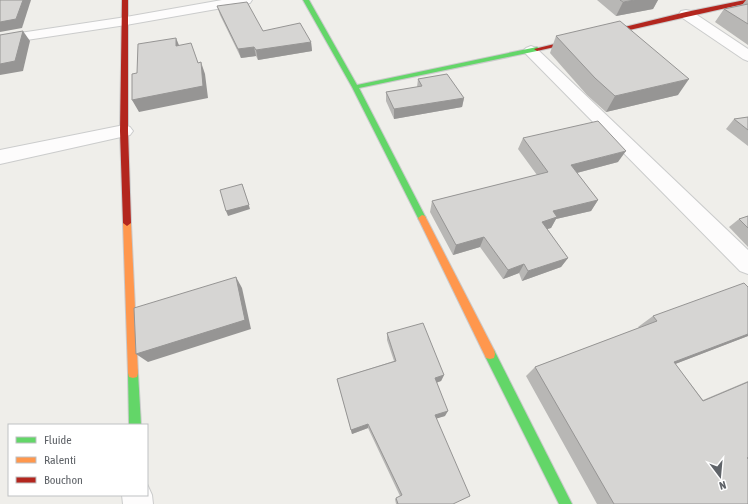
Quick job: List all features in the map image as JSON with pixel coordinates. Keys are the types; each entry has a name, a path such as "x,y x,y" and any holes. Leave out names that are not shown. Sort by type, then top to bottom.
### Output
{"street":[{"path":"125,0 124,132 135,424"},
{"path":"0,40 126,21 245,0"},
{"path":"306,0 355,86 566,504"},
{"path":"355,86 531,51 686,14 748,1"},
{"path":"686,14 748,56"},
{"path":"531,51 748,264"},
{"path":"0,156 124,132"}],"building":[{"path":"0,0 23,0 16,19 0,22"},
{"path":"620,0 635,0 623,2"},
{"path":"247,2 263,31 300,23 311,42 256,50 254,47 238,49 217,6"},
{"path":"748,4 748,24 724,9"},
{"path":"620,21 689,79 615,96 595,78 556,36"},
{"path":"23,31 15,61 0,64 0,35"},
{"path":"176,38 176,46 191,43 198,63 201,62 203,86 132,100 132,74 137,73 138,44"},
{"path":"447,74 464,98 394,109 386,92 422,86 418,79"},
{"path":"748,117 748,130 734,119"},
{"path":"598,121 626,151 571,165 598,200 553,211 557,217 542,222 568,258 528,271 524,264 508,270 484,237 456,245 432,201 548,172 523,138"},
{"path":"242,184 249,205 226,211 220,190"},
{"path":"748,216 748,228 739,219"},
{"path":"236,277 245,320 136,354 134,308"},
{"path":"744,283 748,287 748,334 674,362 703,401 748,382 748,504 614,504 535,367 657,321 653,316"},
{"path":"423,323 444,375 435,378 448,411 435,415 470,496 453,504 398,504 396,498 402,495 368,424 351,430 337,379 396,361 387,333"}],"traffic: fast":[{"path":"306,0 355,87 422,218"},
{"path":"355,87 537,49"},
{"path":"490,354 566,504"},
{"path":"133,373 135,424"}],"traffic: slow":[{"path":"422,218 490,354"},
{"path":"127,223 133,373"}],"traffic: jam":[{"path":"125,0 124,131 127,223"},
{"path":"537,49 748,1"}]}
